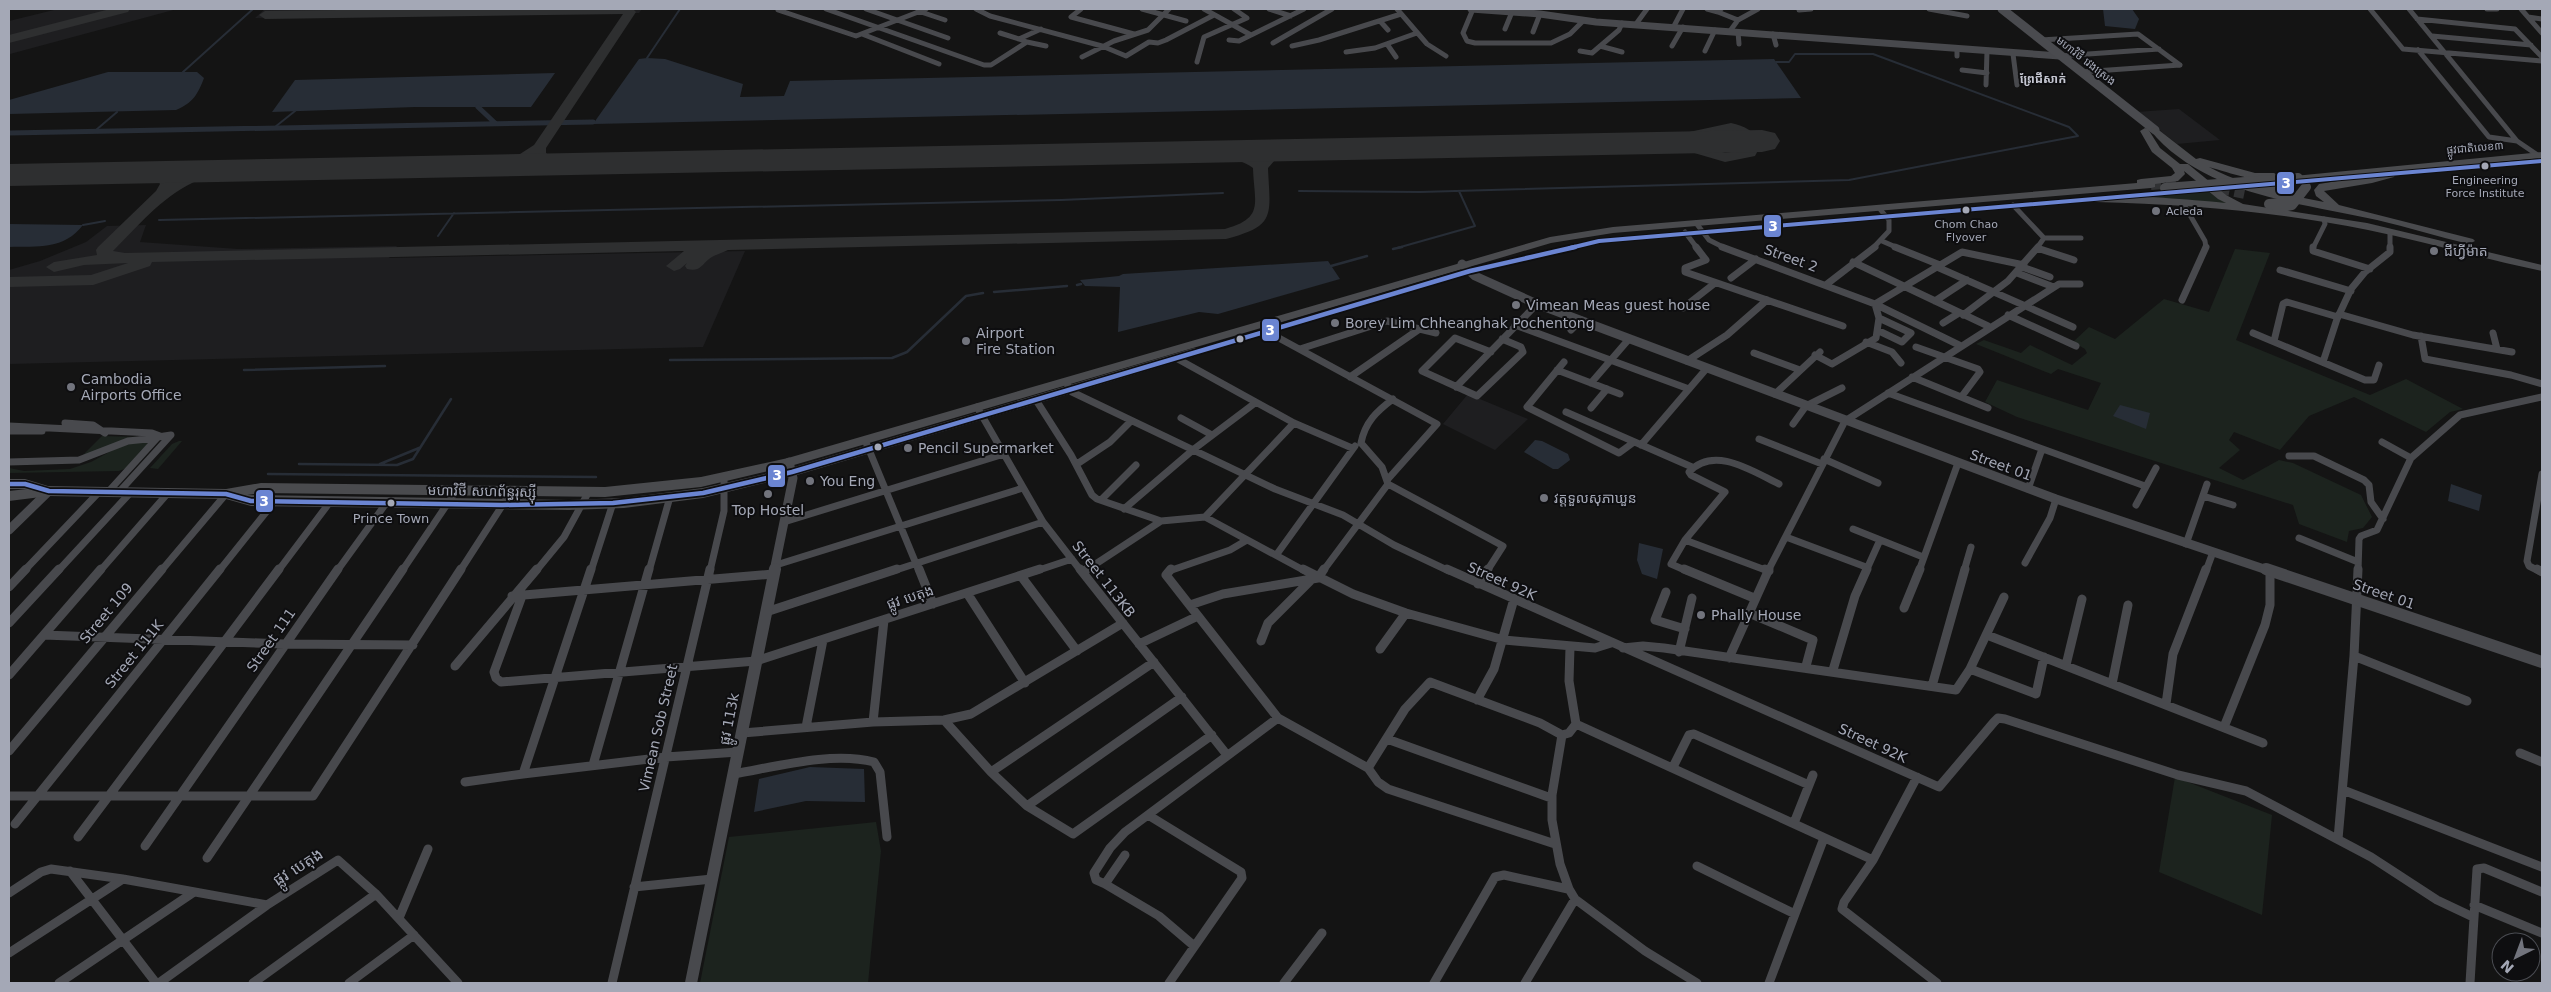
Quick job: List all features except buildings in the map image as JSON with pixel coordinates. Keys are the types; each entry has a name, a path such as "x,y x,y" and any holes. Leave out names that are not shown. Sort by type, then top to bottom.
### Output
{"highway":[{"path":"2150,131 2192,163 2244,187 2440,233 2542,268"},
{"path":"2096,199 2166,190 2245,189 2267,187 2286,198 2281,203 2269,207 2238,204 2216,192 2164,150 2150,131"},
{"path":"2021,202 2044,190 2177,178 2180,174 2177,167 2156,150 2150,131"},
{"path":"2173,149 2200,161 2259,176 2391,171"},
{"name":"ផ្លូវជាតិលេខ៣","path":"2391,171 2541,157"},
{"path":"2192,163 2199,172 2228,193 2269,207 2515,259 2542,263"},
{"path":"2021,202 2052,197 2324,182 2391,171"},
{"path":"2358,213 2326,200 2320,194 2321,188 2331,184 2372,180 2391,171"},
{"path":"2021,202 2096,199 2269,207 2292,205 2302,182"},
{"path":"2245,189 2302,182"},
{"path":"2021,202 2151,185"},
{"path":"2245,189 2515,259"},
{"name":"មហាវិថី សហព័ន្ធរុស្ស៊ី","path":"226,494 251,501 502,505 582,505 670,497 790,467 1466,268 1534,244 1592,232 1698,227 2021,202"},
{"name":"មហាវិថី សហព័ន្ធរុស្ស៊ី","path":"1466,268 1574,245 1618,238 1686,232 1698,227"},
{"name":"មហាវិថី សហព័ន្ធរុស្ស៊ី","path":"980,411 1036,400 1067,385 1176,358 1268,326"},
{"name":"មហាវិថី សហព័ន្ធរុស្ស៊ី","path":"9,496 49,491 226,494 261,488 588,493 724,483"},
{"name":"មហាវិថី សហព័ន្ធរុស្ស៊ី","path":"9,484 25,484 49,491"}],"main road":[{"name":"មហាវិថី វេងស្រេង","path":"1994,9 2150,131"},
{"name":"មហាវិថី វេងស្រេង","path":"2002,9 2041,40 2056,56 2082,72 2150,131"}],"street":[{"path":"826,9 987,66 1026,42"},
{"path":"866,9 948,38"},
{"path":"778,10 854,36 916,10 926,9"},
{"path":"980,9 990,16 1102,46 1128,55 1149,42 1158,43 1166,40 1214,15"},
{"path":"1081,9 1071,17 1136,34"},
{"path":"1142,9 1186,21"},
{"path":"1082,57 1102,46 1148,30 1169,9"},
{"path":"1204,9 1251,35"},
{"path":"1197,62 1202,39 1247,18 1234,9"},
{"path":"1269,9 1291,16"},
{"path":"1229,40 1239,41 1304,9"},
{"path":"1273,43 1332,9"},
{"path":"1397,9 1427,44 1446,56"},
{"path":"1583,21 1570,34 1550,43 1475,43 1468,41 1463,33 1472,9 1540,14 1583,21 1773,34 1957,52 1987,51 2056,56 2159,49"},
{"path":"1636,24 1647,9"},
{"path":"1674,26 1683,9"},
{"path":"1707,9 1720,10 1738,20"},
{"path":"1730,31 1738,20 1758,9"},
{"path":"1800,10 1811,9"},
{"path":"1930,9 1966,16"},
{"path":"2370,9 2401,48 2542,61"},
{"path":"2409,9 2517,141 2541,157"},
{"path":"2487,9 2497,9"},
{"path":"2521,9 2542,33"},
{"path":"916,10 945,20"},
{"path":"1505,28 1512,12"},
{"path":"1292,46 1401,14"},
{"path":"1533,32 1540,14"},
{"path":"2528,17 2542,19"},
{"path":"2417,19 2515,29 2542,57"},
{"path":"1380,21 1388,30"},
{"path":"1580,51 1592,53 1619,30 1622,23"},
{"path":"1672,46 1683,27"},
{"path":"1019,39 1040,29"},
{"path":"1705,52 1715,30"},
{"path":"1738,32 1739,44"},
{"path":"1000,33 1026,42 1046,46"},
{"path":"862,34 939,64"},
{"path":"1346,52 1375,48 1417,34"},
{"path":"1773,34 1776,45"},
{"path":"2041,40 2138,34 2180,65 2082,72"},
{"path":"2432,36 2531,45"},
{"path":"1387,44 1396,57"},
{"path":"1600,46 1622,52"},
{"path":"2418,50 2489,137 2517,141"},
{"path":"1986,85 1987,51"},
{"path":"2013,54 2017,85"},
{"path":"1962,70 1987,73"},
{"path":"2021,202 2044,238"},
{"path":"2182,300 2206,247 2205,241 2183,203"},
{"path":"1827,284 1882,241 1889,231 1890,220 1883,212"},
{"path":"2324,219 2325,224 2312,249 2313,251 2370,269"},
{"name":"Street 2","path":"1698,227 1718,245 1827,284 1875,304 1959,346"},
{"path":"1686,232 1706,260 1684,268 1684,272 1843,326"},
{"path":"2323,362 2339,316 2351,291 2370,269 2390,252 2390,232"},
{"path":"2044,238 2081,238"},
{"path":"1943,324 1998,292 2023,266 2044,238"},
{"path":"1882,241 2073,327"},
{"path":"2036,248 2074,260"},
{"path":"1775,394 1818,354 1832,364 1866,342 1876,338 1879,331 1879,315 1875,304 1965,251 2023,266 2050,277"},
{"path":"1731,278 1742,267 1756,259"},
{"path":"1853,262 1988,326"},
{"name":"Street 01","path":"1466,268 1475,276 1536,304 1958,464 2186,544 2542,662"},
{"path":"2280,270 2351,291"},
{"path":"2017,273 2051,286"},
{"path":"1935,301 1967,280"},
{"path":"1683,308 1715,283"},
{"path":"1729,658 1754,598 1845,421 1988,326 2059,284 2080,284"},
{"path":"1687,361 1727,335 1767,300"},
{"path":"2274,341 2283,304 2286,302 2421,336 2512,352"},
{"path":"1456,387 1536,304"},
{"path":"1879,315 1911,333 1902,342 1879,331"},
{"path":"2008,315 2076,346"},
{"path":"1572,330 1581,320"},
{"path":"1300,349 1386,321 1398,321 1418,330 1436,333"},
{"path":"1514,325 1689,389"},
{"path":"1261,641 1268,623 1315,579 1360,524 1388,481 1437,424 1277,337 1268,326"},
{"path":"1350,377 1418,330"},
{"path":"2253,333 2371,381 2374,380 2379,365"},
{"path":"2493,333 2496,349"},
{"path":"2421,336 2425,359 2511,375 2542,384"},
{"path":"1491,352 1455,338 1422,371 1474,395 1480,394 1523,352 1521,347 1502,339"},
{"path":"1591,383 1629,339"},
{"path":"1866,342 1892,352 1901,363"},
{"path":"1916,347 1944,356 1980,372 1962,396"},
{"path":"1754,353 1800,370"},
{"path":"1176,358 1294,423 1352,448"},
{"path":"1564,362 1527,407 1619,453 1638,443 1707,368"},
{"path":"1557,370 1620,394"},
{"path":"1912,377 1988,408"},
{"name":"Street 92K","path":"1067,385 1131,421 1194,449 1244,475 1312,502 1360,524 1394,544 1478,584 1939,787 1998,718 2178,776 2246,791 2338,839"},
{"path":"1793,424 1806,406 1842,388"},
{"path":"1591,408 1607,389"},
{"path":"1888,393 2145,486"},
{"path":"2473,917 2437,900 2338,839 2354,656 2359,539 2363,535 2374,532 2383,519 2411,458 2460,415 2542,397"},
{"path":"1277,554 1352,448 1361,443 1365,425 1373,415 1392,399"},
{"path":"1036,400 1077,464 1085,488 1090,494 1101,500 1161,521"},
{"path":"1124,508 1194,449 1255,403"},
{"name":"Street 113KB","path":"980,411 1043,522 1227,755"},
{"path":"1566,412 1692,467"},
{"path":"1180,418 1212,435"},
{"path":"9,420 105,433 152,433 160,439"},
{"path":"1077,464 1110,442 1131,421"},
{"path":"1205,517 1294,423"},
{"path":"9,426 45,424 93,425 105,433"},
{"path":"9,431 77,429"},
{"path":"9,462 79,460 128,441 160,439"},
{"path":"9,623 114,492 160,439"},
{"path":"1759,439 1823,461 1878,483"},
{"path":"2382,442 2411,458"},
{"path":"1361,443 1378,462 1388,481 1503,546 1478,584"},
{"path":"867,444 933,604"},
{"path":"2028,489 2042,449"},
{"path":"784,522 1004,454"},
{"path":"2289,456 2314,456 2364,480 2369,485 2371,502 2383,519"},
{"path":"1754,598 1671,564 1685,540 1725,492 1691,475 1690,472 1692,467 1704,459 1716,458 1779,484"},
{"path":"1904,608 1923,557 1934,535 1958,464"},
{"path":"1101,500 1136,465"},
{"name":"ផ្លូវ 113k","path":"691,983 793,478 790,467"},
{"path":"2136,505 2156,468"},
{"path":"2542,474 2539,524 2527,561 2529,566 2542,572"},
{"path":"1860,486 1866,478"},
{"name":"Vimean Sob Street","path":"612,983 724,511 724,483"},
{"path":"2186,544 2207,484"},
{"path":"512,596 707,580 775,570 901,525 1023,488"},
{"path":"9,530 49,491"},
{"path":"207,858 456,491"},
{"path":"9,587 114,492"},
{"path":"9,796 313,796 414,645 512,492"},
{"path":"9,675 168,493"},
{"path":"456,666 512,596 564,537 588,493"},
{"name":"Street 109","path":"9,751 226,494"},
{"path":"2203,496 2232,505"},
{"path":"593,765 647,585 670,497"},
{"path":"2025,563 2050,518 2056,499"},
{"name":"Street 111K","path":"15,824 275,501"},
{"path":"78,837 330,502"},
{"name":"Street 111","path":"144,846 181,796 284,644 387,502"},
{"path":"522,774 613,503"},
{"path":"1082,572 1161,521 1187,517 1205,517 1277,554 1315,579 1406,612 1504,640 1595,648 1611,643"},
{"path":"766,612 1043,522"},
{"path":"1853,529 1923,557"},
{"path":"1786,537 1866,567"},
{"path":"2298,538 2358,562"},
{"path":"1247,540 1230,550 1166,573 1278,718 1368,768 1378,782 1388,789 1555,844"},
{"path":"1685,540 1769,571"},
{"path":"1833,670 1866,567 1880,540"},
{"path":"1932,686 1971,548"},
{"path":"2166,704 2173,654 2213,552"},
{"name":"ផ្លូវ បេតុង","path":"522,596 494,672 496,678 501,682 756,661 1072,559"},
{"path":"2224,727 2236,694 2250,666 2269,609 2270,571"},
{"path":"1021,576 1077,651"},
{"path":"1190,605 1223,594 1315,579"},
{"path":"1666,592 1655,620 1685,629"},
{"path":"967,593 1025,683"},
{"path":"1623,648 1640,645 1679,652 1806,666 1956,690 1970,669 2004,597"},
{"path":"1679,652 1692,598"},
{"path":"2066,666 2082,599"},
{"path":"1478,700 1494,669 1504,640 1514,600"},
{"path":"2112,684 2128,605"},
{"path":"1380,650 1406,612"},
{"path":"1748,613 1812,640 1806,666"},
{"path":"1139,644 1198,616"},
{"path":"873,722 884,620"},
{"path":"742,732 873,722 944,720 971,714 1123,623"},
{"path":"44,635 284,644 414,645"},
{"path":"1987,635 2263,743"},
{"path":"806,728 823,640"},
{"path":"1368,768 1405,709 1430,682 1540,723 1562,734 1569,733 1576,724 1569,681 1570,647"},
{"path":"2354,656 2467,701"},
{"path":"1970,669 2036,694 2044,657"},
{"path":"991,772 1154,662"},
{"path":"1026,806 1182,698"},
{"path":"1194,945 1159,916 1096,880 1094,873 1110,848 1125,832 1278,718"},
{"path":"944,720 991,772 1026,806 1069,833 1077,833 1212,735"},
{"path":"1576,724 1872,860"},
{"path":"1562,734 1551,798 1555,844 1568,889 1575,899 1679,979 1696,983"},
{"path":"1673,767 1689,735 1694,734 1809,785"},
{"path":"1386,739 1551,798"},
{"path":"465,782 593,765 738,752"},
{"path":"2520,753 2542,762"},
{"path":"733,774 838,760 873,762 878,766 880,772 887,837"},
{"path":"1794,824 1813,775"},
{"path":"1917,777 1872,860 1844,902 1842,909 1845,914 1874,932 1936,983"},
{"path":"2343,790 2542,866"},
{"path":"1148,815 1241,872 1242,878 1169,983"},
{"path":"1769,983 1824,838"},
{"path":"398,918 428,849"},
{"path":"1105,884 1125,856"},
{"name":"ផ្លូវ បេតុង","path":"157,983 266,905 338,860 376,894 414,935 453,982"},
{"path":"1697,866 1795,914"},
{"path":"2470,983 2477,869 2480,868 2542,892"},
{"path":"9,893 46,870 51,869 123,878 266,905"},
{"path":"70,871 157,983"},
{"path":"1434,983 1495,877 1504,875 1568,889"},
{"path":"9,953 123,878"},
{"path":"634,887 712,879"},
{"path":"59,983 124,941 194,892"},
{"path":"253,983 376,894"},
{"path":"1524,983 1575,899"},
{"path":"2474,905 2542,932"},
{"path":"1284,983 1322,933"},
{"path":"349,983 414,935"}],"shaded area":[{"path":"58,9 177,9 10,54 9,21"},
{"path":"265,9 642,9 639,13 255,18"},
{"path":"2103,9 2132,9 2139,19 2135,29 2105,26"},
{"path":"639,59 665,59 743,84 740,97 784,96 790,81 1774,59 1801,98 593,124"},
{"path":"108,72 197,72 204,78 194,97 187,104 176,110 9,114 9,100"},
{"path":"555,73 531,107 415,107 272,112 295,80"},
{"path":"2179,109 2220,140 2177,144 2136,112"},
{"path":"2211,191 2237,205 2126,197"},
{"path":"9,224 83,225 68,239 59,243 9,247"},
{"path":"146,225 140,242 238,249 397,246 389,258 745,251 703,347 9,364 9,270 40,261 86,242 107,226"},
{"path":"2235,249 2270,253 2236,340 2370,395 2406,379 2463,409 2450,412 2426,432 2354,397 2309,416 2280,450 2234,432 2229,440 2240,450 2219,468 2243,480 2279,460 2293,463 2361,495 2372,517 2363,528 2349,531 2347,542 2299,524 2293,505 2017,417 1985,402 1997,380 2088,410 2101,383 2058,369 2051,374 1976,344 1984,340 2021,353 2030,345 2072,365 2087,353 2085,349 2073,342 2089,327 2115,339 2164,299 2209,312"},
{"path":"1328,261 1340,279 1218,314 1199,312 1118,332 1120,287 1085,286 1080,280 1123,274"},
{"path":"1468,394 1528,419 1495,450 1443,424"},
{"path":"2120,405 2150,413 2146,429 2113,416"},
{"path":"102,436 140,437 81,457"},
{"path":"1535,440 1542,441 1568,454 1570,460 1558,469 1553,469 1524,452"},
{"path":"182,441 158,469 150,468 172,444"},
{"path":"147,442 148,446 127,468 119,471 9,473 9,468 24,471 70,469 91,462 124,444"},
{"path":"2451,484 2482,495 2479,511 2448,501"},
{"path":"1639,543 1663,549 1657,579 1642,574 1637,560"},
{"path":"810,767 864,769 865,802 806,801 754,812 759,779"},
{"path":"2175,777 2272,815 2262,915 2159,872"},
{"path":"876,822 881,851 868,983 700,983 729,837"}],"waterway":[{"path":"183,72 253,9"},
{"path":"647,58 680,9"},
{"path":"1299,191 1420,192 1849,180 2078,136 2069,127 1873,54 1795,54 1789,62 1776,62"},
{"path":"478,107 495,123"},
{"path":"275,127 295,111"},
{"path":"96,130 117,112"},
{"path":"9,133 593,122"},
{"path":"1397,248 1475,226 1459,191"},
{"path":"454,213 1061,200 1223,193"},
{"path":"159,220 454,213"},
{"path":"438,236 454,213"},
{"path":"83,225 105,221"},
{"path":"1393,249 1402,247"},
{"path":"1331,266 1367,256"},
{"path":"1077,285 1081,284"},
{"path":"994,292 1067,286"},
{"path":"670,360 892,358 907,352 966,296 983,293"},
{"path":"244,370 385,366"},
{"path":"299,464 397,465 413,459 451,399"},
{"path":"380,464 419,448"},
{"path":"268,474 596,477"}],"taxiway":[{"path":"9,39 124,9"},
{"path":"265,15 621,9 630,12 539,148"},
{"path":"1657,143 1731,127 1745,132 1755,143 1750,153 1733,158 1718,157 1685,145 1664,143"},
{"path":"493,165 525,157 539,148"},
{"path":"539,148 539,154 546,160 564,164"},
{"path":"1260,167 1270,157 1292,150"},
{"path":"1231,151 1250,158 1260,167"},
{"path":"54,267 84,260 129,258 1226,234 1247,228 1260,218 1262,209 1260,167"},
{"path":"120,257 105,254 104,250 167,189 192,177 229,171"},
{"path":"146,172 160,175 167,180 168,184 163,192"},
{"path":"693,266 704,255 722,247"},
{"path":"674,266 685,256 704,248"},
{"path":"9,282 93,280 144,263"}],"runway":[{"path":"9,175 1762,141"}],"tunnel":[{"path":"2151,185 2181,183"},
{"path":"2205,186 2245,194"}],"transit line":[{"name":"3","path":"9,484 25,484 49,491 226,494 251,501 502,505 613,503 703,493 792,472 1470,271 1599,241 2542,161"}],"place":[{"name":"Engineering Force Institute","path":"2485,166"},
{"name":"Chom Chao Flyover","path":"1966,210"},
{"name":"Acleda","path":"2156,211"},
{"name":"ជីហ្វីម៉ាត","path":"2434,251"},
{"name":"Vimean Meas guest house","path":"1516,305"},
{"name":"Borey Lim Chheanghak Pochentong","path":"1335,323"},
{"name":"Airport Fire Station","path":"966,341"},
{"name":"Cambodia Airports Office","path":"71,387"},
{"name":"Pencil Supermarket","path":"908,448"},
{"name":"You Eng","path":"810,481"},
{"name":"Top Hostel","path":"768,494"},
{"name":"វត្តទួលសុភាឃួន","path":"1544,498"},
{"name":"Prince Town","path":"391,503"},
{"name":"Phally House","path":"1701,615"}],"district":[{"name":"ព្រែជីសាក់","path":"2043,79"}]}
